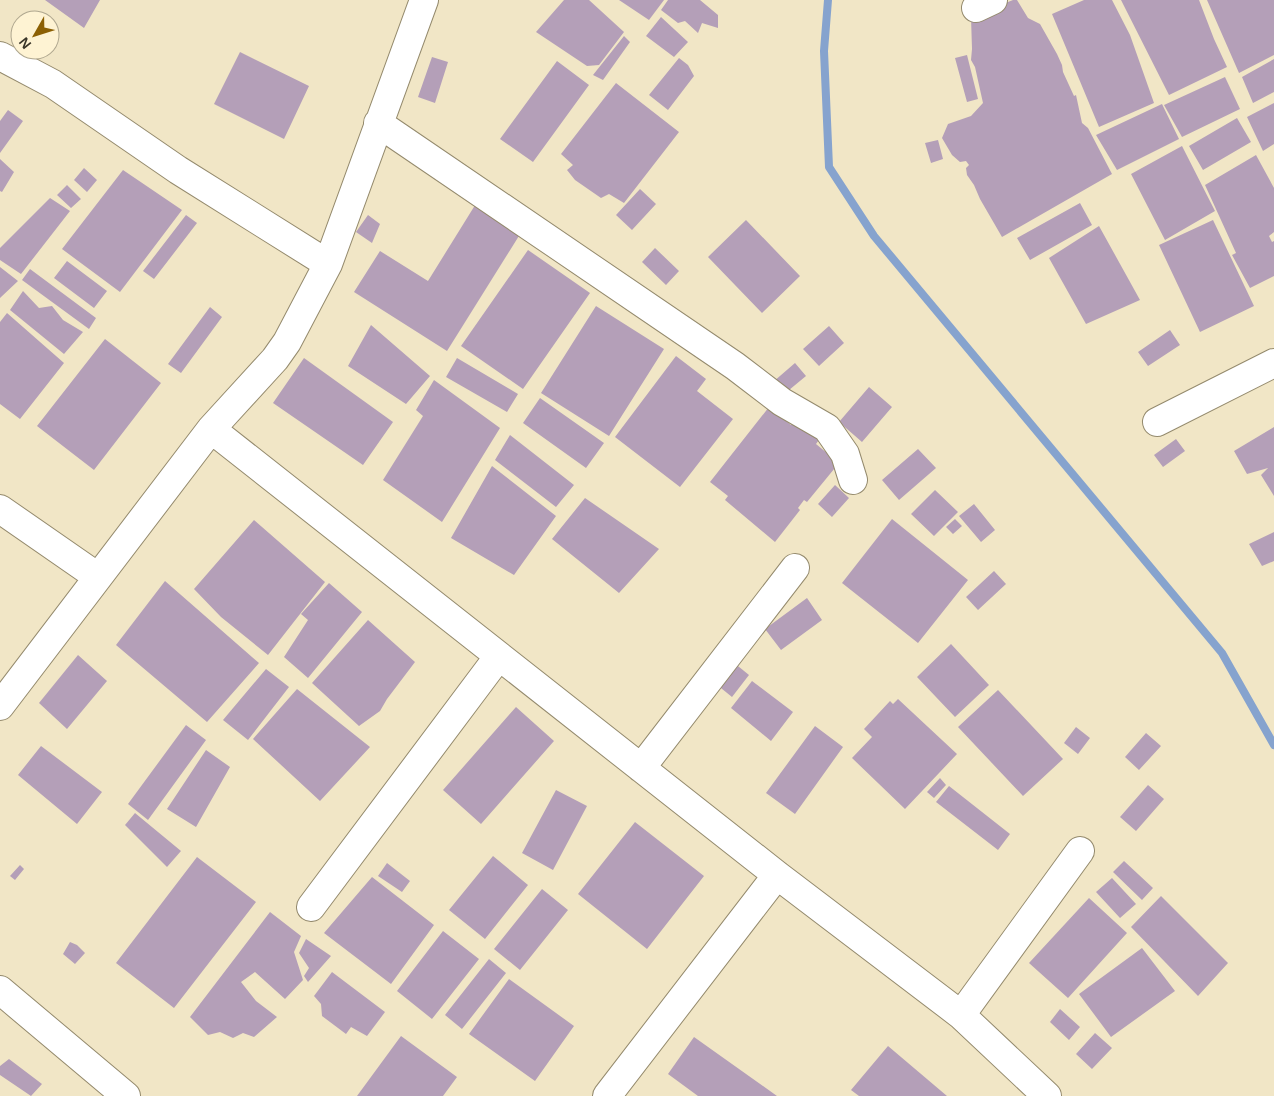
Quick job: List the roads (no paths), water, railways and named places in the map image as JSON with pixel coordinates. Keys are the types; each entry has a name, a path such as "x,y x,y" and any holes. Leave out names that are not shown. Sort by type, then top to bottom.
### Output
{"street":[{"path":"0,706 210,429 275,359 287,342 328,264 424,0"},
{"path":"0,56 53,84 178,170 328,264"},
{"path":"378,123 735,366 782,402 827,428 845,454 853,480"},
{"path":"1158,422 1274,363"},
{"path":"210,429 641,768 961,1016 1047,1096"},
{"path":"0,509 98,577"},
{"path":"641,768 795,568"},
{"path":"310,906 499,656"},
{"path":"961,1016 1080,851"},
{"path":"607,1096 777,874"},
{"path":"0,990 126,1096"}],"waterway":[{"path":"828,0 824,51 829,167 874,236 1222,653 1274,745"}]}
